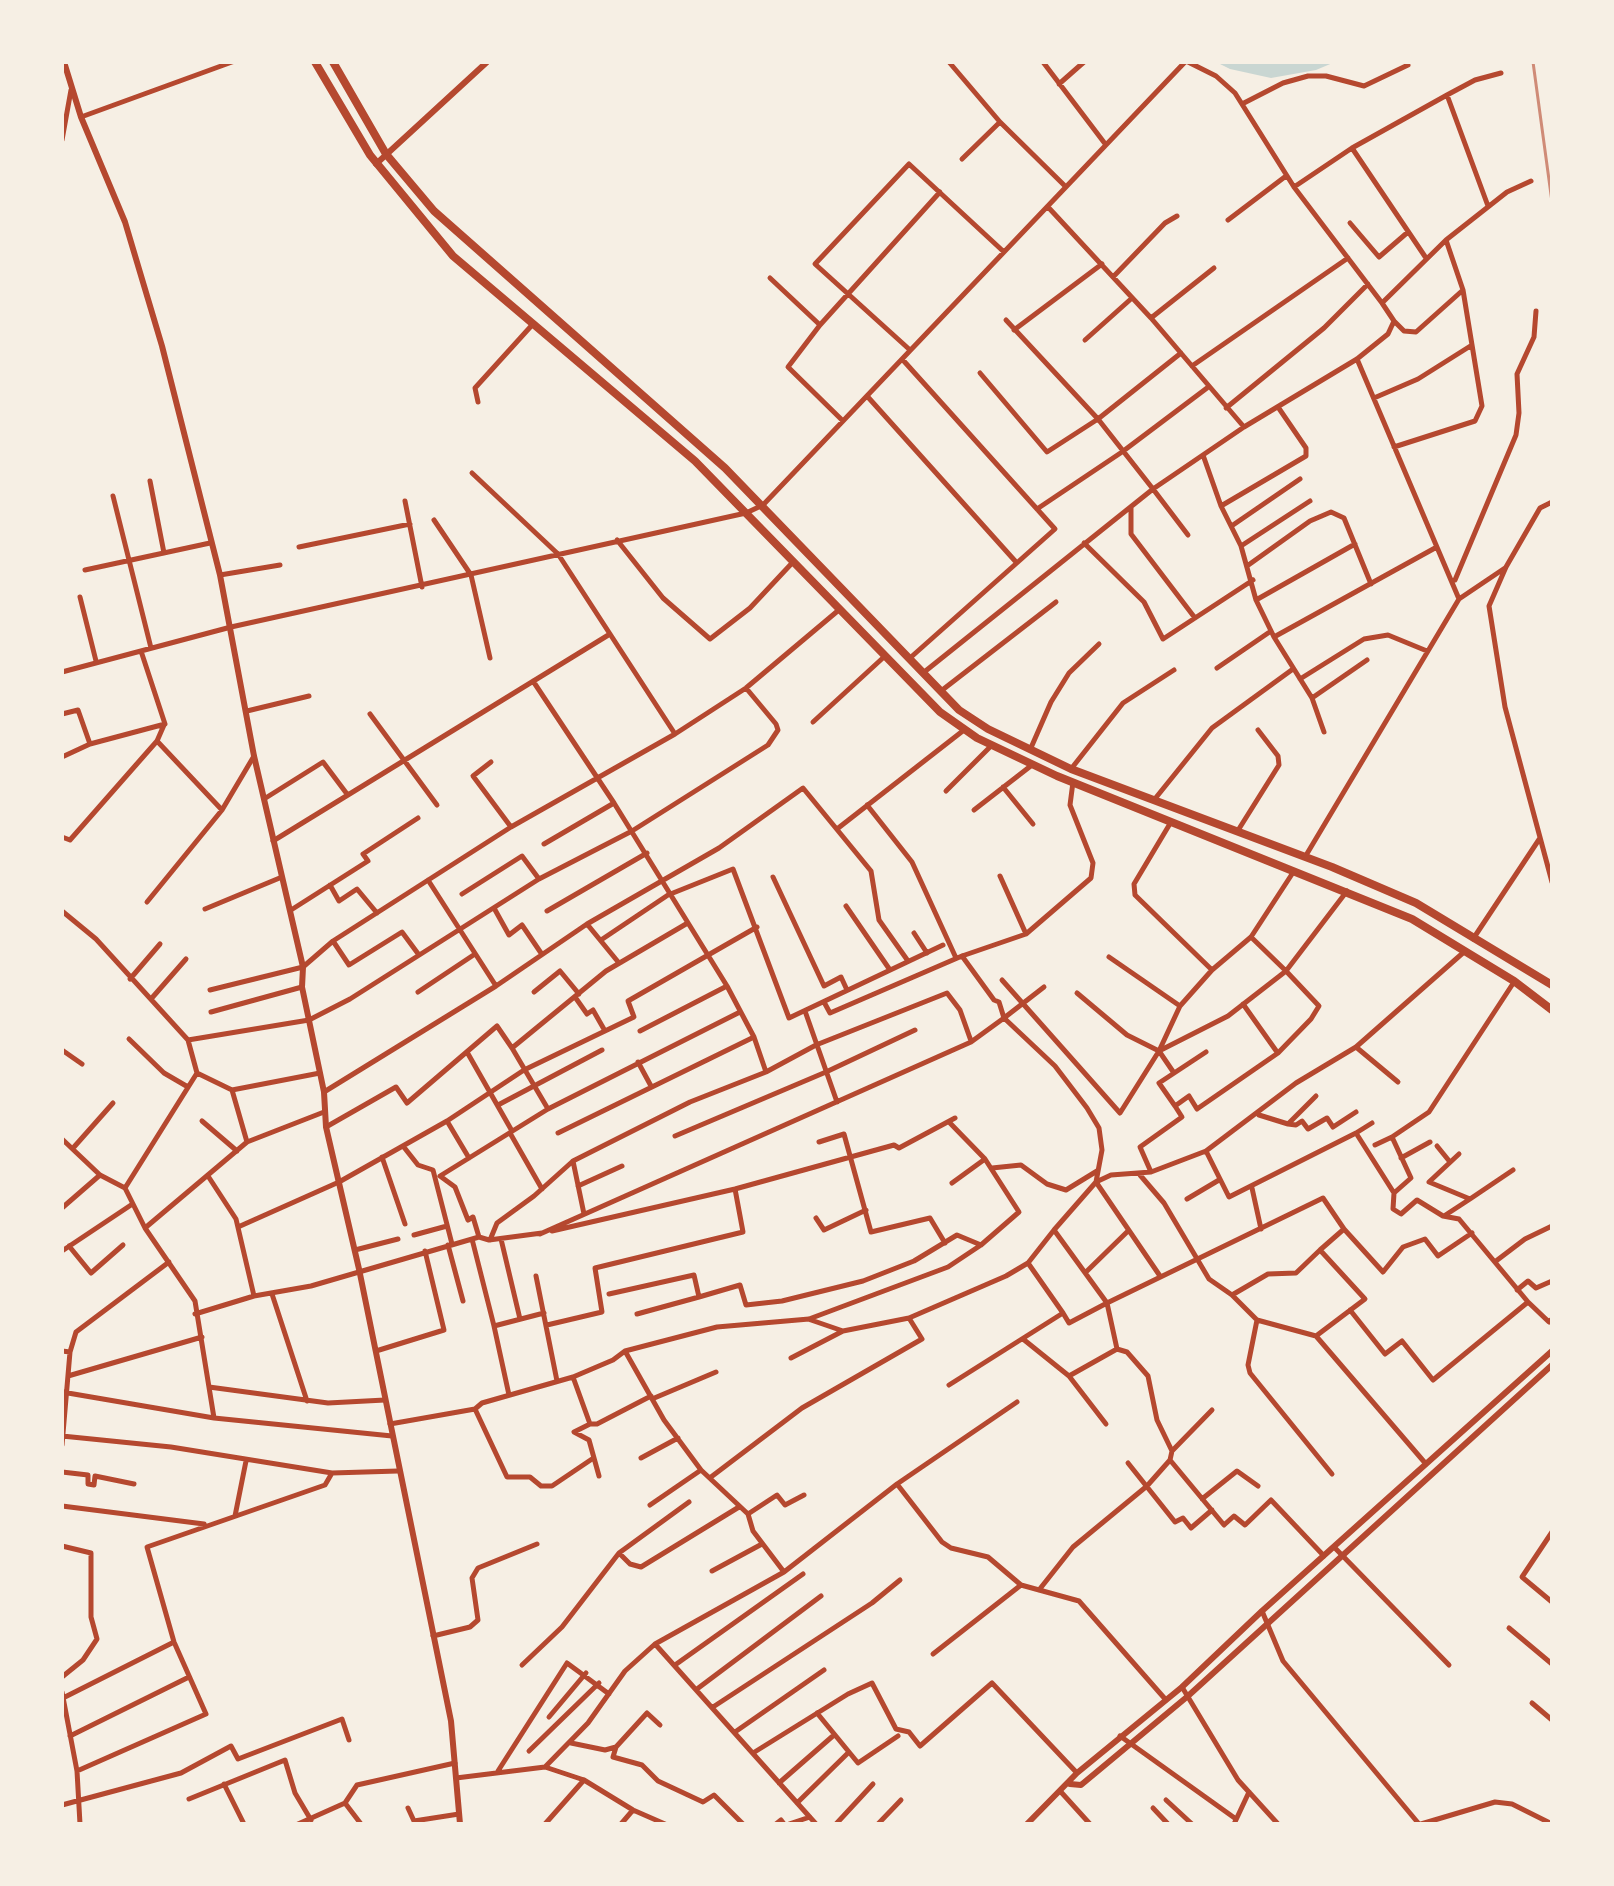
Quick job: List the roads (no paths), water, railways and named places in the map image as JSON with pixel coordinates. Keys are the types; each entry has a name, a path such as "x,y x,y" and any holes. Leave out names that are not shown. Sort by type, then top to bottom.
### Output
{"main road":[{"path":"315,62 376,164 453,256 695,461 940,712 992,745 1073,782 1412,919 1514,981 1552,1010"},
{"path":"333,62 386,154 434,211 763,505 909,659 973,720 1071,769 1305,857 1416,903 1552,985"}],"street":[{"path":"64,62 81,117 125,222 162,346 220,575 254,756 303,967 302,987 324,1092 326,1127 359,1269 451,1721 460,1824"},
{"path":"81,117 232,62"},
{"path":"376,164 487,62"},
{"path":"949,62 1000,122 1066,187"},
{"path":"1043,62 1106,145"},
{"path":"1059,84 1084,62"},
{"path":"62,672 231,627 746,513 763,505 1186,62 1216,76 1242,104 1286,176 1404,331 1416,332 1463,290"},
{"path":"1242,104 1283,83 1308,76 1326,76 1364,86 1408,65"},
{"path":"1294,187 1352,148 1447,95 1475,80 1501,73"},
{"path":"62,93 72,88"},
{"path":"62,140 72,88"},
{"path":"1447,95 1488,206"},
{"path":"962,159 1000,122"},
{"path":"1352,148 1426,258"},
{"path":"910,350 815,264 909,164 1004,252"},
{"path":"1228,220 1286,176"},
{"path":"1382,303 1446,240 1488,206 1531,181"},
{"path":"843,421 788,367 820,325 940,192"},
{"path":"1048,207 1151,318 1207,388 1244,427"},
{"path":"1113,277 1165,223 1177,216"},
{"path":"1350,223 1379,257 1408,232"},
{"path":"1394,447 1475,421 1482,406 1463,290 1446,240"},
{"path":"1192,366 1348,258"},
{"path":"1014,330 1102,264"},
{"path":"1151,318 1214,268"},
{"path":"770,278 820,325"},
{"path":"1226,408 1324,328 1368,284"},
{"path":"1085,340 1132,298"},
{"path":"1454,581 1516,435 1519,413 1517,374 1534,337 1536,311"},
{"path":"1006,320 1098,419 1188,535"},
{"path":"923,673 1153,489 1244,427 1357,359 1388,334 1394,321"},
{"path":"478,402 475,388 533,324"},
{"path":"1374,398 1418,379 1472,345"},
{"path":"980,373 1047,452 1098,419 1181,353"},
{"path":"902,359 1055,529 909,659"},
{"path":"1357,359 1435,548 1454,581 1459,599"},
{"path":"1037,509 1122,452 1207,388"},
{"path":"867,396 1016,562"},
{"path":"1221,506 1306,456 1306,448 1278,407"},
{"path":"1203,455 1221,506 1241,546 1253,580 1256,600 1272,634 1312,698 1324,732"},
{"path":"472,473 558,554 675,734"},
{"path":"1233,525 1300,479"},
{"path":"150,481 164,553"},
{"path":"113,496 151,648"},
{"path":"405,501 422,587"},
{"path":"1241,546 1310,501"},
{"path":"1552,502 1540,508 1506,567 1489,606 1505,707 1552,882"},
{"path":"1131,506 1131,534 1195,618"},
{"path":"1247,566 1310,521 1331,512 1344,518 1371,584"},
{"path":"434,520 471,575 490,658"},
{"path":"299,547 410,524"},
{"path":"617,540 663,598 710,639 750,608 794,561"},
{"path":"85,570 210,543"},
{"path":"1084,543 1144,602 1163,639 1253,580"},
{"path":"1256,600 1355,544"},
{"path":"1217,668 1272,634 1435,548"},
{"path":"220,575 280,565"},
{"path":"1305,857 1459,599 1506,567"},
{"path":"80,597 96,661"},
{"path":"941,691 1056,602"},
{"path":"210,990 303,967 333,941 511,827 675,734 746,688 840,609"},
{"path":"273,841 610,634"},
{"path":"1300,679 1364,639 1388,635 1427,651"},
{"path":"1030,751 1051,702 1069,673 1099,644"},
{"path":"62,837 70,840 157,741 165,724 141,651"},
{"path":"813,722 885,656"},
{"path":"1312,698 1367,660"},
{"path":"1154,800 1194,745 1212,728 1293,669"},
{"path":"1071,769 1123,703 1174,670"},
{"path":"533,681 647,853 668,895 708,954 754,1037 766,1072"},
{"path":"188,1040 309,1020 539,879 632,831 768,745 778,730 776,724 746,688"},
{"path":"247,711 309,696"},
{"path":"62,714 78,710 90,744"},
{"path":"370,714 437,805"},
{"path":"62,757 90,744 165,724"},
{"path":"837,829 965,729"},
{"path":"1237,833 1272,781 1279,765 1278,756 1258,730"},
{"path":"157,741 222,810"},
{"path":"946,791 992,745"},
{"path":"147,902 222,810 254,756"},
{"path":"264,799 323,762 347,794"},
{"path":"491,762 473,776 511,827"},
{"path":"974,810 1032,764"},
{"path":"824,1002 830,1013 959,957 1026,934 1091,878 1093,863 1070,805 1073,782"},
{"path":"1003,787 1033,824"},
{"path":"324,1092 496,986 587,924 719,848 803,788 871,871 879,920 908,961"},
{"path":"544,844 614,803"},
{"path":"867,805 912,862 959,957 999,1002 1004,1018 1055,1066 1087,1108 1100,1139 1096,1182 1160,1276"},
{"path":"291,910 368,861 363,854 418,818"},
{"path":"1171,821 1134,884 1135,895 1212,970"},
{"path":"1473,939 1541,837"},
{"path":"547,911 647,853"},
{"path":"462,894 522,856 539,879"},
{"path":"601,940 668,895 733,869 789,1018 943,945"},
{"path":"1002,980 1120,1113 1159,1051 1180,1006 1212,970 1251,937 1295,870"},
{"path":"1000,876 1026,934"},
{"path":"205,909 282,877"},
{"path":"773,877 824,986 841,977 847,990"},
{"path":"428,880 496,986"},
{"path":"330,885 339,901 357,889 377,913"},
{"path":"1159,1051 1228,1016 1286,971 1347,891"},
{"path":"846,906 890,970"},
{"path":"494,908 509,935 522,925 541,953"},
{"path":"62,911 96,939 188,1040 197,1073 125,1188"},
{"path":"587,924 619,963"},
{"path":"512,1048 619,963 686,924"},
{"path":"238,1227 339,1182 447,1121 524,1070 634,1017 628,1001 757,927"},
{"path":"333,941 349,965 402,932 419,955"},
{"path":"914,933 927,953"},
{"path":"1175,1106 1189,1096 1197,1109 1278,1053 1319,1006 1251,937"},
{"path":"130,979 160,944"},
{"path":"791,1358 843,1331 909,1318 1006,1276 1028,1263 1096,1182 1111,1175 1151,1172 1206,1151 1258,1115 1296,1083 1356,1047 1464,952"},
{"path":"418,992 475,954"},
{"path":"1109,957 1180,1006"},
{"path":"151,999 186,959"},
{"path":"534,992 560,971 587,1014 593,1010 605,1031"},
{"path":"1375,1145 1429,1112 1514,981"},
{"path":"640,1031 727,986"},
{"path":"211,1012 302,987"},
{"path":"540,1234 971,1042 1044,987"},
{"path":"489,1240 497,1223 573,1161 690,1102 766,1072 816,1045 947,993 960,1010 971,1033 971,1042"},
{"path":"1077,993 1127,1035 1159,1051 1174,1073"},
{"path":"1243,1004 1278,1053"},
{"path":"805,1011 837,1102"},
{"path":"479,1237 473,1217 468,1220 455,1187 440,1176 548,1109 740,1012"},
{"path":"326,1127 396,1087 407,1103 497,1026 548,1109"},
{"path":"675,1136 826,1072 915,1030"},
{"path":"558,1133 754,1037"},
{"path":"129,1039 164,1073 188,1087"},
{"path":"1356,1047 1398,1082"},
{"path":"62,1050 82,1064"},
{"path":"498,1105 602,1050"},
{"path":"467,1052 542,1189"},
{"path":"1151,1172 1140,1147 1182,1117 1159,1083 1206,1052"},
{"path":"638,1062 651,1086"},
{"path":"197,1073 232,1090 320,1073"},
{"path":"232,1090 247,1142"},
{"path":"1288,1124 1316,1096"},
{"path":"74,1148 113,1103"},
{"path":"145,1228 247,1142 324,1112"},
{"path":"1258,1115 1288,1124 1302,1121 1308,1129 1327,1118 1333,1127 1356,1112"},
{"path":"195,1314 254,1296 311,1286 359,1269 479,1237 489,1240 540,1234 735,1189 894,1145 899,1148 952,1120 985,1159 1019,1212 981,1245 948,1267 809,1319 717,1327 625,1351 613,1360 573,1377 509,1395 475,1409 390,1424"},
{"path":"202,1121 237,1151"},
{"path":"447,1121 469,1158"},
{"path":"1206,1151 1229,1197 1252,1188 1372,1123"},
{"path":"1356,1133 1394,1193 1393,1209 1401,1214 1417,1200 1443,1216 1459,1219 1517,1290 1551,1322"},
{"path":"819,1142 844,1134 853,1157 871,1232 930,1218 945,1243"},
{"path":"1392,1137 1411,1178 1394,1193"},
{"path":"62,1139 100,1175 125,1188 145,1228 195,1301 214,1418"},
{"path":"1401,1158 1430,1142"},
{"path":"403,1146 418,1165 433,1170 463,1301"},
{"path":"1437,1146 1450,1162"},
{"path":"1459,1154 1429,1182 1470,1199"},
{"path":"382,1157 405,1224"},
{"path":"952,1183 985,1159"},
{"path":"573,1161 584,1214"},
{"path":"991,1168 1021,1165 1047,1184 1066,1190 1098,1171"},
{"path":"578,1186 622,1166"},
{"path":"1443,1216 1513,1170"},
{"path":"1139,1174 1164,1203 1209,1279 1232,1295 1257,1320 1316,1336 1427,1465"},
{"path":"62,1207 100,1175"},
{"path":"208,1176 238,1227 254,1296"},
{"path":"1187,1199 1219,1180"},
{"path":"1252,1188 1261,1229"},
{"path":"547,1325 602,1312 595,1268 743,1232 735,1189"},
{"path":"1028,1263 1069,1323 1323,1198 1344,1229 1383,1272 1403,1247 1425,1239 1438,1256 1472,1233"},
{"path":"62,1251 131,1205"},
{"path":"816,1218 824,1230 866,1210"},
{"path":"414,1235 447,1226"},
{"path":"1496,1261 1525,1239 1552,1226"},
{"path":"1232,1295 1268,1274 1296,1273 1344,1229"},
{"path":"1054,1230 1107,1303 1117,1349"},
{"path":"1086,1272 1128,1231"},
{"path":"637,1314 740,1285 746,1305 782,1301 863,1281 914,1261 957,1235 981,1245"},
{"path":"355,1250 398,1239"},
{"path":"472,1239 509,1395"},
{"path":"501,1239 520,1319"},
{"path":"69,1246 91,1273 123,1245"},
{"path":"1316,1336 1365,1299 1320,1250"},
{"path":"376,1351 444,1330 425,1251"},
{"path":"62,1445 64,1392 76,1332 169,1262"},
{"path":"609,1294 694,1275 699,1297"},
{"path":"536,1276 557,1381"},
{"path":"1517,1290 1528,1281 1536,1288 1552,1281"},
{"path":"272,1294 307,1401"},
{"path":"1350,1310 1385,1354 1402,1341 1433,1380 1528,1302"},
{"path":"494,1326 544,1313"},
{"path":"949,1385 1063,1313"},
{"path":"711,1477 802,1408 922,1339 909,1318"},
{"path":"809,1319 843,1331"},
{"path":"1257,1320 1248,1365 1250,1373 1332,1474"},
{"path":"68,1376 202,1337"},
{"path":"1023,1339 1069,1376 1106,1424"},
{"path":"1069,1376 1117,1349 1127,1352 1148,1376 1157,1420 1172,1451"},
{"path":"62,1351 70,1352"},
{"path":"625,1351 652,1398 701,1470 748,1514 753,1531 784,1572"},
{"path":"1027,1824 1070,1784 1077,1773 1182,1687 1262,1611 1552,1351"},
{"path":"1070,1784 1081,1785 1268,1627 1342,1555 1552,1365"},
{"path":"475,1409 507,1477 530,1477 541,1486 552,1486 596,1457 589,1440 574,1432 716,1372"},
{"path":"573,1377 590,1424"},
{"path":"209,1387 307,1401 385,1400"},
{"path":"64,1392 214,1418 392,1436"},
{"path":"545,1767 570,1742 625,1671 655,1644 784,1572 897,1484 1017,1402"},
{"path":"1039,1590 1073,1547 1147,1486 1170,1460 1172,1451 1212,1410"},
{"path":"63,1436 171,1447 332,1473 398,1471"},
{"path":"641,1458 679,1437"},
{"path":"592,1459 599,1476"},
{"path":"1170,1460 1224,1525 1234,1516 1245,1525 1271,1500 1324,1556"},
{"path":"234,1517 246,1461"},
{"path":"1128,1463 1175,1522 1183,1518 1191,1528 1212,1510"},
{"path":"650,1505 701,1470"},
{"path":"1202,1499 1237,1471 1258,1486"},
{"path":"62,1472 88,1475 88,1484 94,1485 95,1476 134,1484"},
{"path":"77,1771 206,1714 174,1642 147,1547 325,1485 332,1473"},
{"path":"897,1484 942,1542 951,1548 988,1557 1021,1585 1079,1601 1166,1700"},
{"path":"748,1514 777,1495 785,1505 804,1495"},
{"path":"522,1665 562,1627 619,1553 689,1502"},
{"path":"62,1506 209,1524"},
{"path":"619,1553 630,1564 641,1567 739,1507"},
{"path":"1552,1532 1522,1577 1552,1602"},
{"path":"433,1636 470,1627 478,1620 472,1578 478,1568 537,1544"},
{"path":"712,1571 762,1544"},
{"path":"62,1546 91,1553 91,1617 97,1639 83,1660 62,1677"},
{"path":"1335,1548 1449,1665"},
{"path":"675,1665 803,1574"},
{"path":"713,1707 872,1603 900,1580"},
{"path":"933,1654 1021,1585"},
{"path":"697,1689 821,1596"},
{"path":"1262,1611 1283,1661 1420,1824 1495,1802 1512,1804 1552,1824"},
{"path":"1509,1628 1552,1664"},
{"path":"80,1824 77,1771 65,1726 63,1695 174,1642"},
{"path":"655,1644 816,1824"},
{"path":"498,1772 567,1663 586,1673 609,1694"},
{"path":"735,1732 824,1670"},
{"path":"549,1717 586,1673"},
{"path":"70,1736 189,1677"},
{"path":"529,1751 599,1683"},
{"path":"753,1753 872,1683 896,1729 909,1732 920,1746 992,1683 1077,1773"},
{"path":"1182,1687 1249,1792 1278,1824"},
{"path":"1532,1703 1552,1720"},
{"path":"660,1725 647,1713 616,1747 613,1757 650,1769 658,1781 703,1802 714,1795 743,1824"},
{"path":"817,1713 858,1763 898,1736"},
{"path":"62,1805 181,1773 231,1746 238,1759 342,1719 349,1740"},
{"path":"779,1783 834,1735"},
{"path":"1120,1736 1235,1822 1249,1792"},
{"path":"570,1742 605,1750 616,1747"},
{"path":"797,1803 849,1752"},
{"path":"189,1799 285,1760 295,1793 311,1820"},
{"path":"298,1824 345,1803 357,1785 455,1763"},
{"path":"456,1778 545,1767 584,1780 633,1810 665,1824"},
{"path":"545,1824 584,1780"},
{"path":"224,1784 244,1824"},
{"path":"836,1824 873,1784"},
{"path":"1061,1792 1090,1824"},
{"path":"878,1824 901,1800"},
{"path":"1166,1800 1192,1824"},
{"path":"345,1803 361,1824"},
{"path":"408,1808 414,1821 459,1814"},
{"path":"1153,1808 1168,1824"},
{"path":"621,1824 633,1810"},
{"path":"776,1824 781,1820 786,1824 810,1817"}],"railway":[{"path":"1533,62 1552,202"}]}
